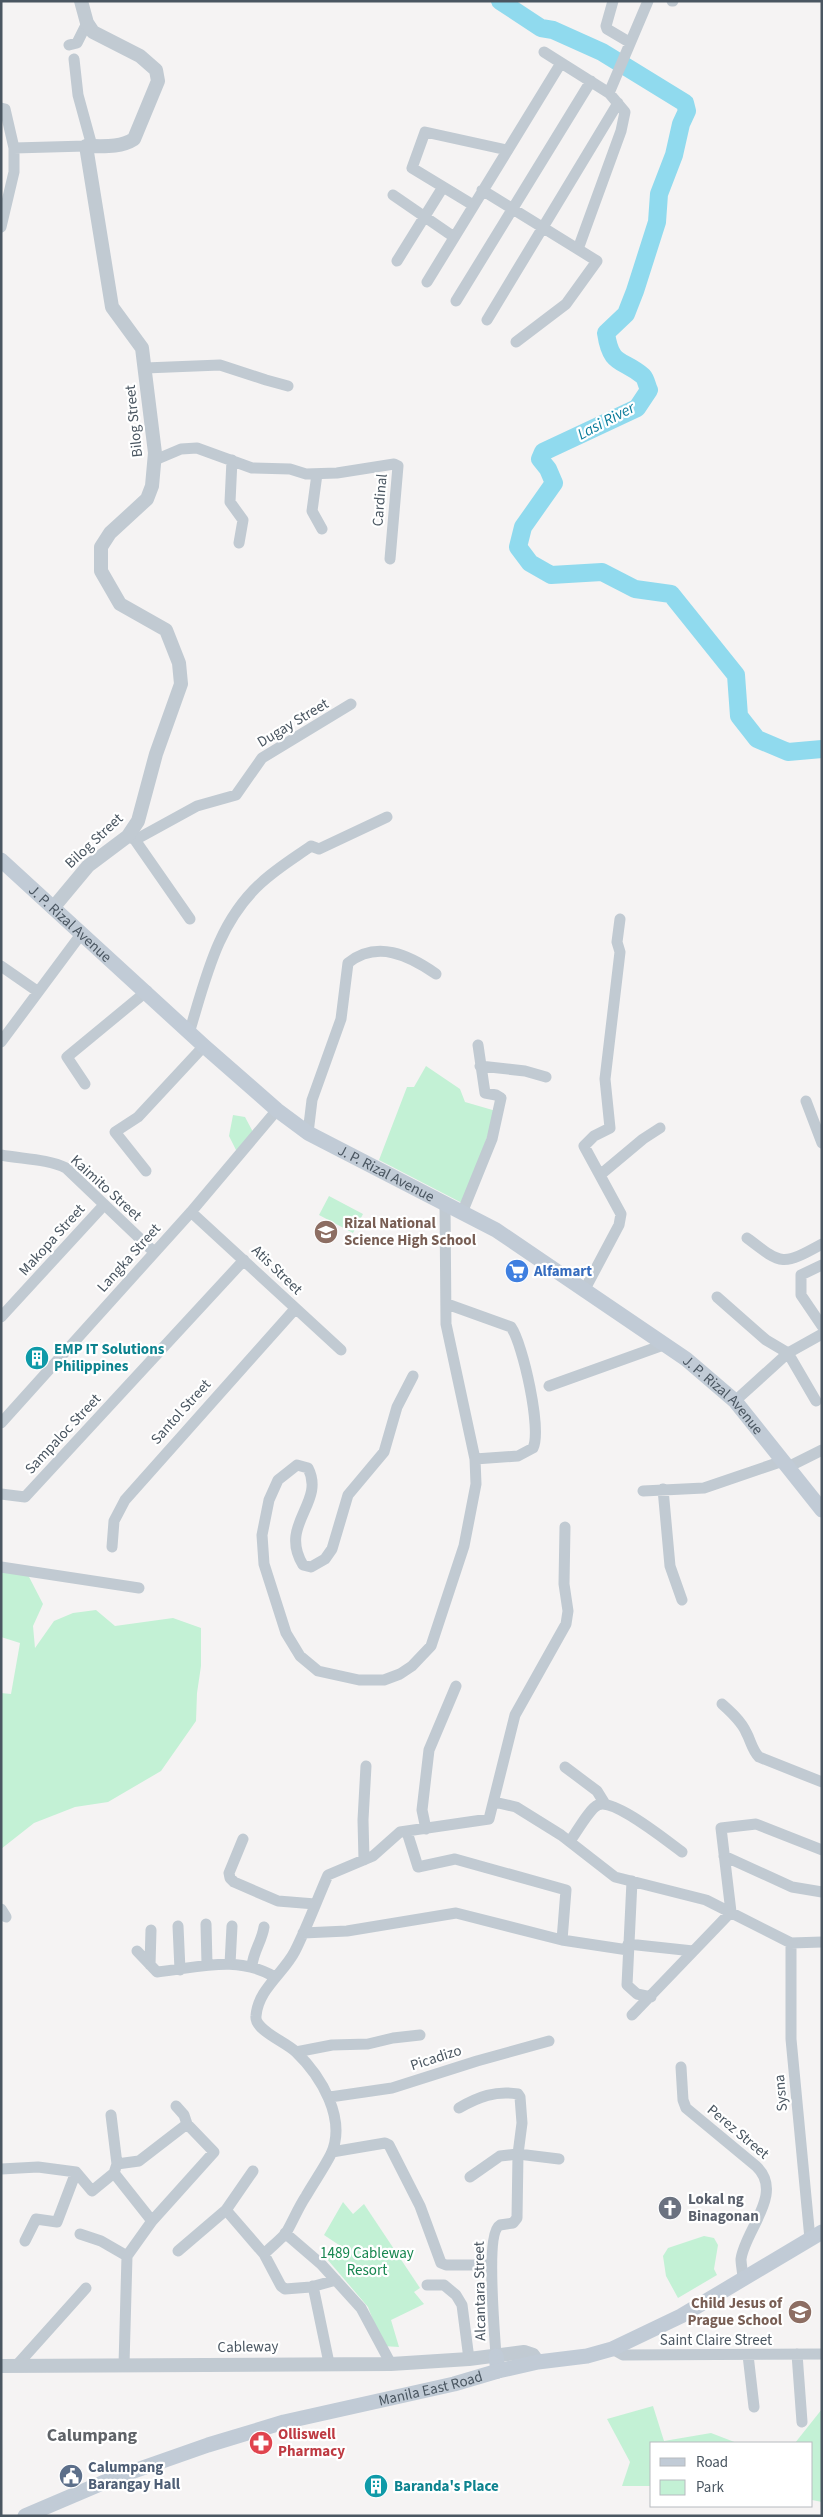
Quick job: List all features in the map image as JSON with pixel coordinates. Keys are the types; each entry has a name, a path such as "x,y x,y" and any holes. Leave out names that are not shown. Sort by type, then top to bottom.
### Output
{"main road":[{"name":"J. P. Rizal Avenue","path":"1,860 276,1110 308,1133 496,1230 666,1344 702,1372 735,1401 822,1510"},
{"name":"Manila East Road","path":"25,2516 114,2478 208,2446 316,2414 454,2384 497,2364 538,2362 588,2356 612,2349 682,2316 816,2236"}],"street":[{"path":"14,148 112,146 127,144 134,139 158,81 156,70 140,56 93,32 87,23 81,1"},
{"path":"613,1 606,26 607,29 629,42"},
{"path":"609,93 648,1"},
{"path":"69,45 77,43 87,23"},
{"path":"544,52 609,93 625,112 621,131 578,249"},
{"path":"74,59 78,95 89,146"},
{"path":"427,282 506,150 561,63"},
{"path":"456,301 591,81"},
{"path":"487,320 618,103"},
{"path":"1,108 4,109 14,148 14,172 1,228"},
{"path":"473,205 412,168 425,132 506,150"},
{"name":"Bilog Street","path":"53,908 88,866 132,838 156,754 181,684 179,664 166,630 120,604 101,571 101,547 110,532 147,499 152,486 155,460 142,348 112,307 89,146"},
{"path":"397,261 443,187"},
{"path":"482,190 597,261 566,304 516,342"},
{"path":"393,195 454,237"},
{"path":"145,368 220,365 288,386"},
{"name":"Cardinal","path":"155,460 182,449 198,448 252,468 290,469 317,474 398,466 390,559"},
{"path":"232,460 230,502 243,520 239,543"},
{"path":"317,474 312,511 322,529"},
{"name":"Dugay Street","path":"132,838 197,806 236,795 262,758 351,704"},
{"path":"190,1030 213,956 227,923 249,895 262,881 311,846 319,849 387,817"},
{"path":"132,838 190,919"},
{"path":"585,1289 619,1225 621,1214 584,1146 594,1136 610,1128 605,1079 620,952 617,942 620,919"},
{"path":"3,1035 82,933"},
{"path":"308,1133 312,1100 341,1019 348,964 367,952 399,953 436,974"},
{"path":"1,966 37,990"},
{"path":"85,1084 67,1057 147,991"},
{"path":"462,1213 492,1139 501,1098 485,1093 478,1045"},
{"path":"146,1171 115,1132 138,1117 204,1046"},
{"path":"480,1066 526,1071 546,1076"},
{"path":"806,1101 822,1143"},
{"name":"Langka Street","path":"1,1423 191,1212 276,1110"},
{"path":"600,1175 643,1139 660,1128"},
{"name":"Kaimito Street","path":"1,1155 28,1161 52,1161 60,1165 154,1252"},
{"path":"413,1376 397,1407 384,1452 348,1495 332,1549 325,1559 311,1567 303,1565 296,1553 296,1528 313,1488 313,1478 308,1468 297,1465 288,1470 278,1480 269,1500 262,1535 264,1564 286,1633 300,1656 318,1671 359,1680 384,1680 400,1674 412,1666 431,1646 464,1546 476,1484 475,1459 446,1324 445,1204"},
{"name":"Makopa Street","path":"1,1318 104,1205"},
{"name":"Atis Street","path":"191,1212 341,1350"},
{"path":"747,1238 781,1261 794,1258 822,1244"},
{"name":"Sampaloc Street","path":"1,1494 25,1497 244,1260"},
{"path":"822,1265 801,1275 801,1295 822,1326"},
{"path":"717,1297 766,1340 788,1353 816,1401"},
{"path":"447,1304 511,1327 519,1343 530,1389 534,1427 532,1448 518,1456 475,1459"},
{"name":"Santol Street","path":"112,1547 114,1521 125,1500 296,1309"},
{"path":"735,1401 788,1353 822,1334"},
{"path":"549,1386 666,1344"},
{"path":"643,1490 704,1488 785,1464 822,1450"},
{"path":"663,1489 670,1566 682,1600"},
{"path":"264,2254 285,2233 332,2152 336,2128 330,2097 296,2052 285,2042 263,2030 257,2024 255,2016 261,1999 275,1976 294,1953 328,1875 373,1856 400,1832 489,1819 515,1715 566,1624 568,1611 564,1584 565,1526"},
{"path":"1,1567 139,1588"},
{"path":"426,1829 422,1810 429,1750 456,1686"},
{"path":"722,1704 734,1714 746,1731 754,1752 759,1757 822,1782"},
{"path":"364,1860 362,1820 366,1766"},
{"path":"565,1767 597,1791 605,1804 640,1822 682,1852"},
{"path":"494,1802 516,1807 570,1841 615,1877 706,1900 791,1943 822,1942"},
{"path":"570,1841 593,1810 598,1805 605,1804"},
{"path":"731,1912 721,1828 756,1824 822,1850"},
{"path":"407,1832 418,1867 455,1859 566,1890 562,1940"},
{"path":"243,1839 229,1873 230,1878 234,1882 278,1901 315,1904"},
{"path":"724,1856 792,1887 822,1892"},
{"path":"632,1881 627,1986 637,1994 651,1997"},
{"path":"632,2015 731,1912"},
{"path":"303,1933 347,1931 456,1913 562,1940 693,1952"},
{"path":"206,1924 207,1964"},
{"path":"178,1926 180,1970"},
{"path":"230,1964 232,1926"},
{"path":"252,1966 252,1957 262,1940 264,1927"},
{"path":"150,1965 151,1930"},
{"name":"Sysna","path":"791,1943 791,2039 816,2236"},
{"path":"138,1951 157,1972 180,1970 207,1964 230,1964 259,1967 275,1976"},
{"path":"296,2052 420,2035"},
{"name":"Picadizo","path":"330,2097 392,2088 549,2041"},
{"name":"Perez Street","path":"680,2067 683,2100 686,2108 756,2166 764,2177 764,2202 741,2259 743,2279"},
{"name":"Alcantara Street","path":"459,2108 488,2094 518,2094 522,2123 518,2154 518,2218 514,2223 496,2227 491,2265 497,2364"},
{"path":"124,2365 127,2256 152,2221 214,2152 187,2124 184,2114 176,2106"},
{"path":"111,2115 116,2168 152,2221"},
{"path":"1,2169 38,2167 76,2172 92,2191 116,2168 139,2161 187,2124"},
{"path":"332,2152 385,2143 389,2145 420,2206 441,2263 446,2265 491,2265"},
{"path":"470,2177 500,2156 518,2154 559,2159"},
{"path":"178,2251 226,2210 253,2171"},
{"path":"25,2241 36,2219 57,2222 76,2172"},
{"path":"226,2210 264,2254 281,2286 285,2289 313,2286 336,2280"},
{"path":"285,2233 321,2264 361,2308 391,2364"},
{"path":"80,2234 101,2241 127,2256"},
{"path":"427,2285 444,2284 459,2299 462,2305 469,2359"},
{"path":"313,2286 329,2364"},
{"path":"17,2365 86,2288"},
{"name":"Saint Claire Street","path":"612,2349 623,2355 822,2354"},
{"path":"748,2354 754,2407"},
{"path":"797,2354 802,2422"},
{"name":"Cableway","path":"1,2366 391,2364 469,2359 497,2364"}],"green space":[{"path":"426,1066 460,1089 465,1102 496,1111 464,1204 379,1160 407,1087 414,1087"},
{"path":"233,1115 245,1117 253,1132 240,1150 236,1150 229,1136"},
{"path":"329,1196 363,1214 353,1233 319,1215"},
{"path":"1,1564 27,1573 43,1604 33,1626 35,1648 54,1621 73,1613 96,1610 115,1626 173,1618 201,1628 201,1666 197,1693 196,1721 161,1771 108,1802 75,1807 34,1823 1,1849 1,1693 11,1694 20,1643 1,1637"},
{"name":"1489 Cableway Resort","path":"343,2202 353,2214 364,2204 420,2288 414,2292 424,2304 391,2320 399,2347 383,2346 368,2307 327,2259 339,2245 324,2235"},
{"path":"704,2236 714,2238 718,2245 714,2269 717,2275 678,2298 666,2276 663,2256 668,2248"},
{"path":"653,2406 664,2441 711,2433 734,2442 650,2442 650,2486 622,2486 630,2462 607,2419"},
{"path":"822,2409 822,2502 813,2500 813,2442 796,2442"}],"waterway":[{"name":"Lasi River","path":"500,1 541,28 553,30 602,52 685,103 687,111 681,124 674,155 659,194 657,222 635,291 626,314 606,333 608,344 614,357 643,376 649,390 637,408 543,452 540,459 548,469 554,483 523,527 518,547 530,563 551,575 602,572 635,589 671,594 736,675 739,716 757,739 788,752 822,749"}],"place":[{"name":"Rizal National Science High School","path":"326,1232"},
{"name":"Alfamart","path":"517,1271"},
{"name":"EMP IT Solutions Philippines","path":"37,1358"},
{"name":"Lokal ng Binagonan","path":"670,2208"},
{"name":"Child Jesus of Prague School","path":"800,2312"},
{"name":"Olliswell Pharmacy","path":"261,2443"},
{"name":"Calumpang Barangay Hall","path":"71,2476"},
{"name":"Baranda's Place","path":"376,2486"}],"district":[{"name":"Calumpang","path":"92,2435"}]}
